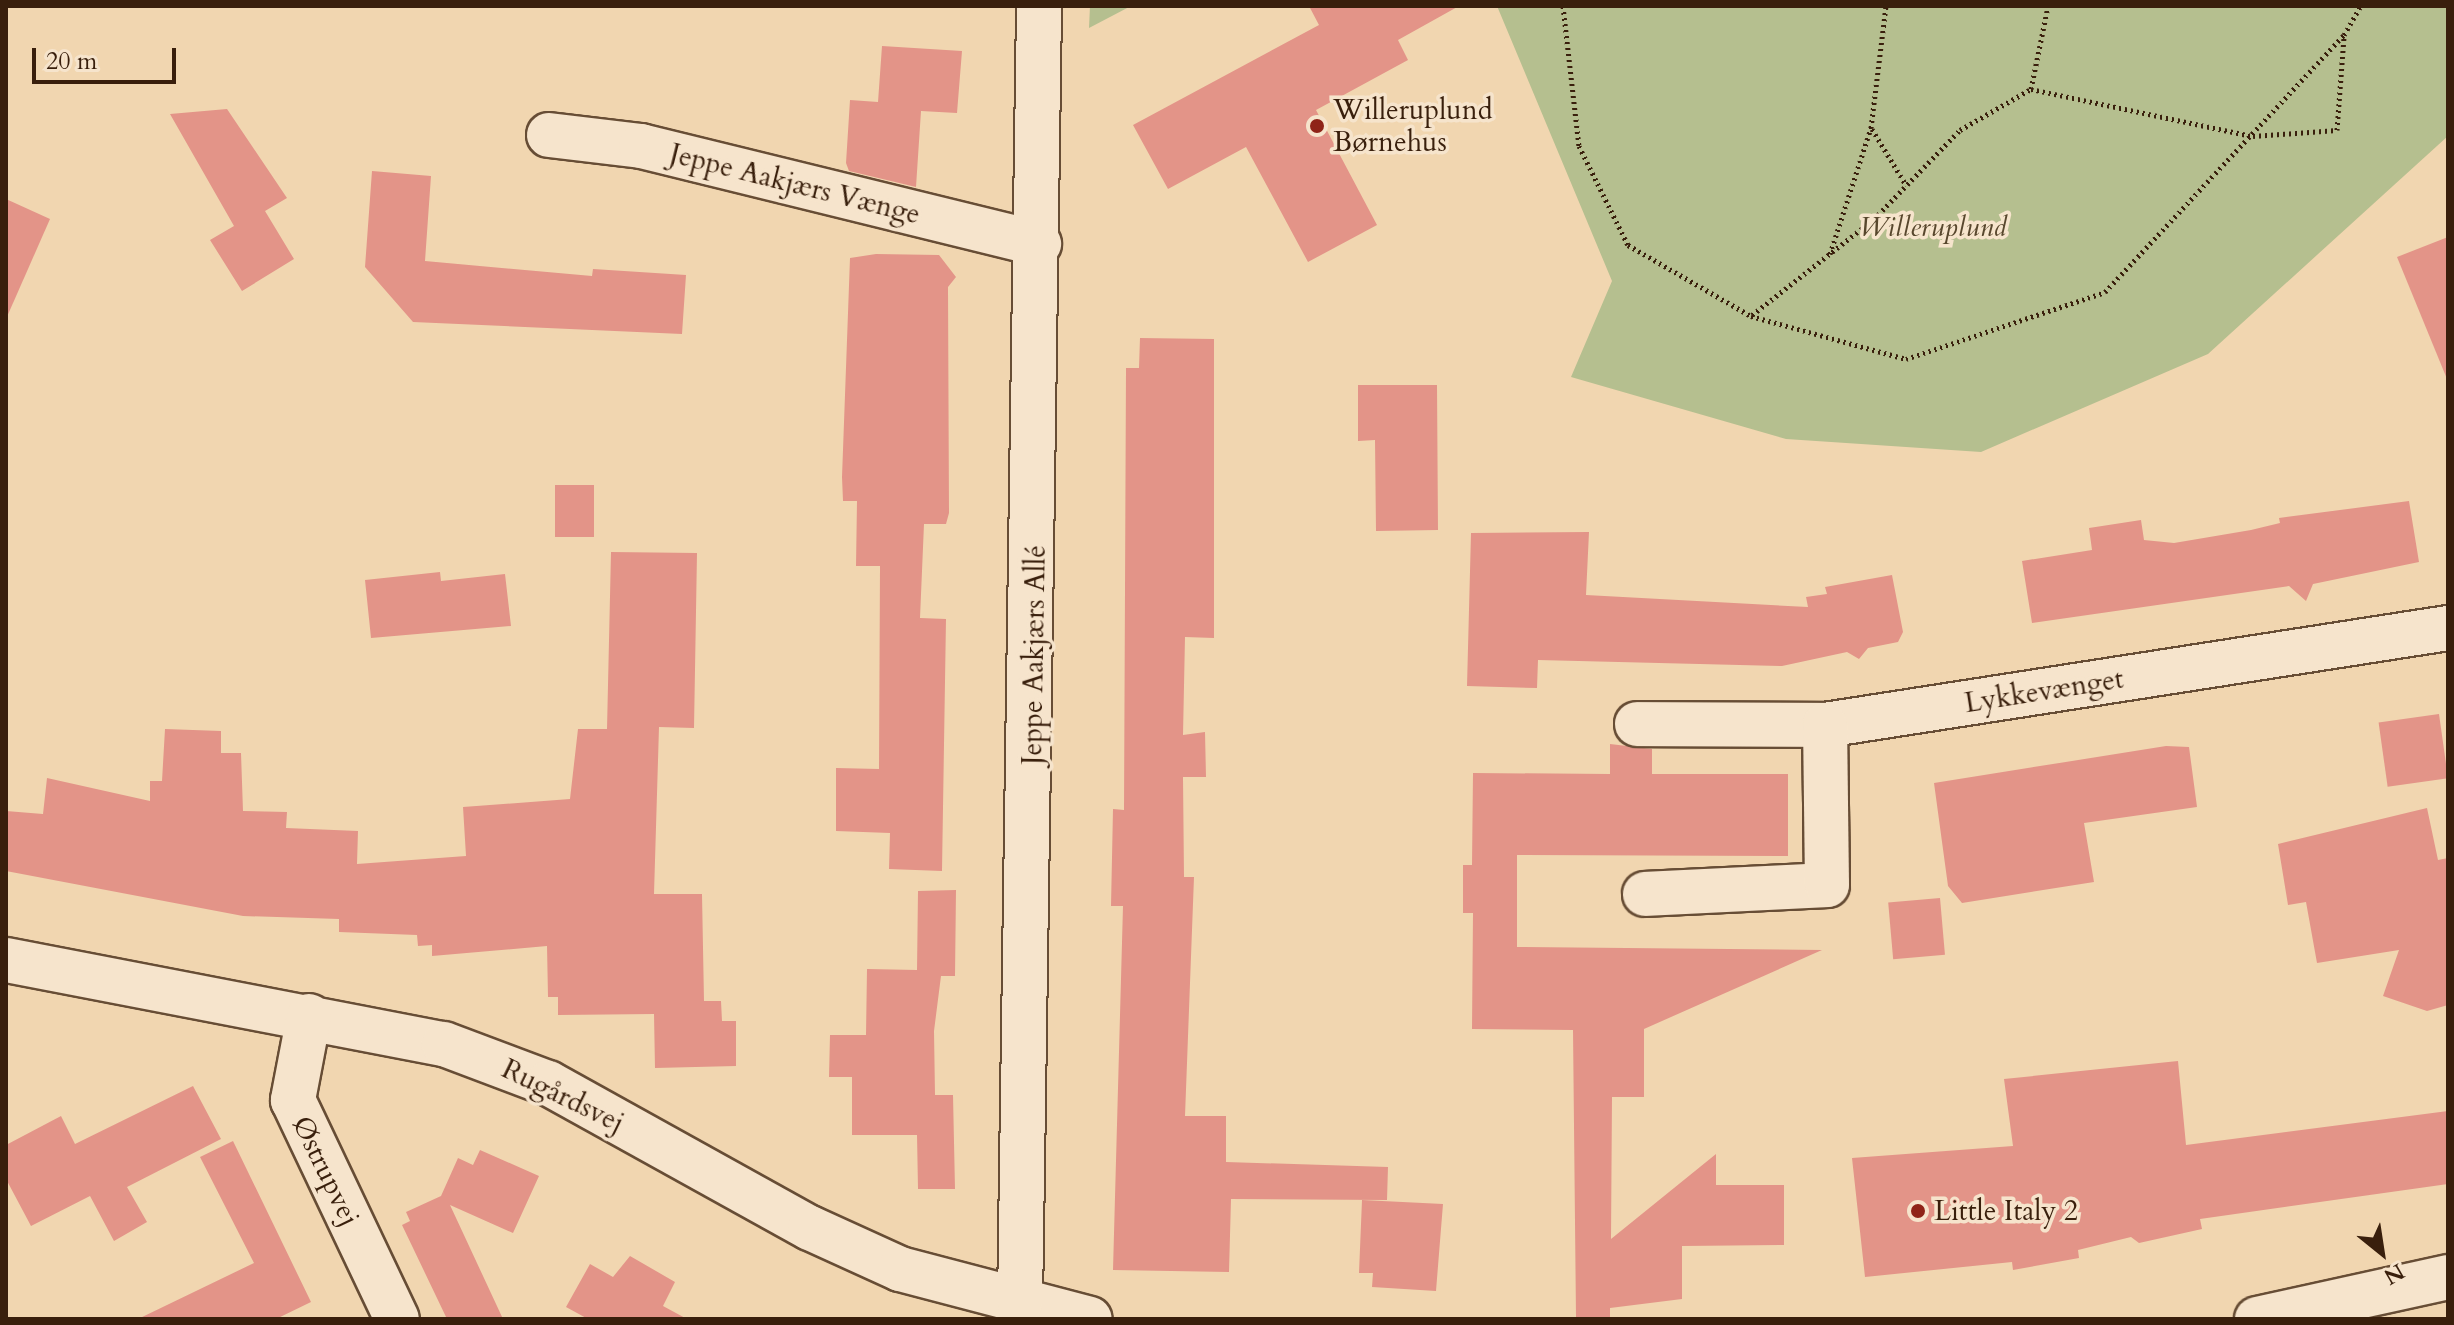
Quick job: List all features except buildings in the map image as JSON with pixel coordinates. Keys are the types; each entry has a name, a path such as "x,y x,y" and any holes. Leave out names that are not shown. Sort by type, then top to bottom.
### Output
{"street":[{"name":"Jeppe Aakjærs Allé","path":"1020,1304 1039,244 1039,6"},
{"name":"Jeppe Aakjærs Vænge","path":"549,135 641,146 1039,244"},
{"name":"Lykkevænget","path":"1637,724 1825,725 2448,628"},
{"path":"1645,894 1827,885 1825,725"},
{"name":"Rugårdsvej","path":"6,960 444,1044 548,1083 810,1228 900,1269 1020,1304 1090,1319"},
{"name":"Østrupvej","path":"309,1016 293,1100 397,1319"},
{"path":"2257,1319 2448,1277"}],"path":[{"path":"1563,6 1579,146 1628,245 1751,316 1906,359 2105,292 2344,35 2361,6"},
{"path":"1830,254 1871,128 1886,6"},
{"path":"2031,89 2048,6"},
{"path":"1751,316 1830,254 1907,185 1960,130 2031,89 2253,136 2337,130 2344,35"},
{"path":"1871,128 1907,185"}],"green space":[{"path":"1090,6 1131,6 1089,28"},
{"name":"Willeruplund","path":"1497,6 2448,6 2448,136 2208,354 1981,452 1786,439 1571,377 1612,281"}],"place":[{"name":"Willeruplund Børnehus","path":"1317,126"},
{"name":"Little Italy 2","path":"1918,1211"}]}
